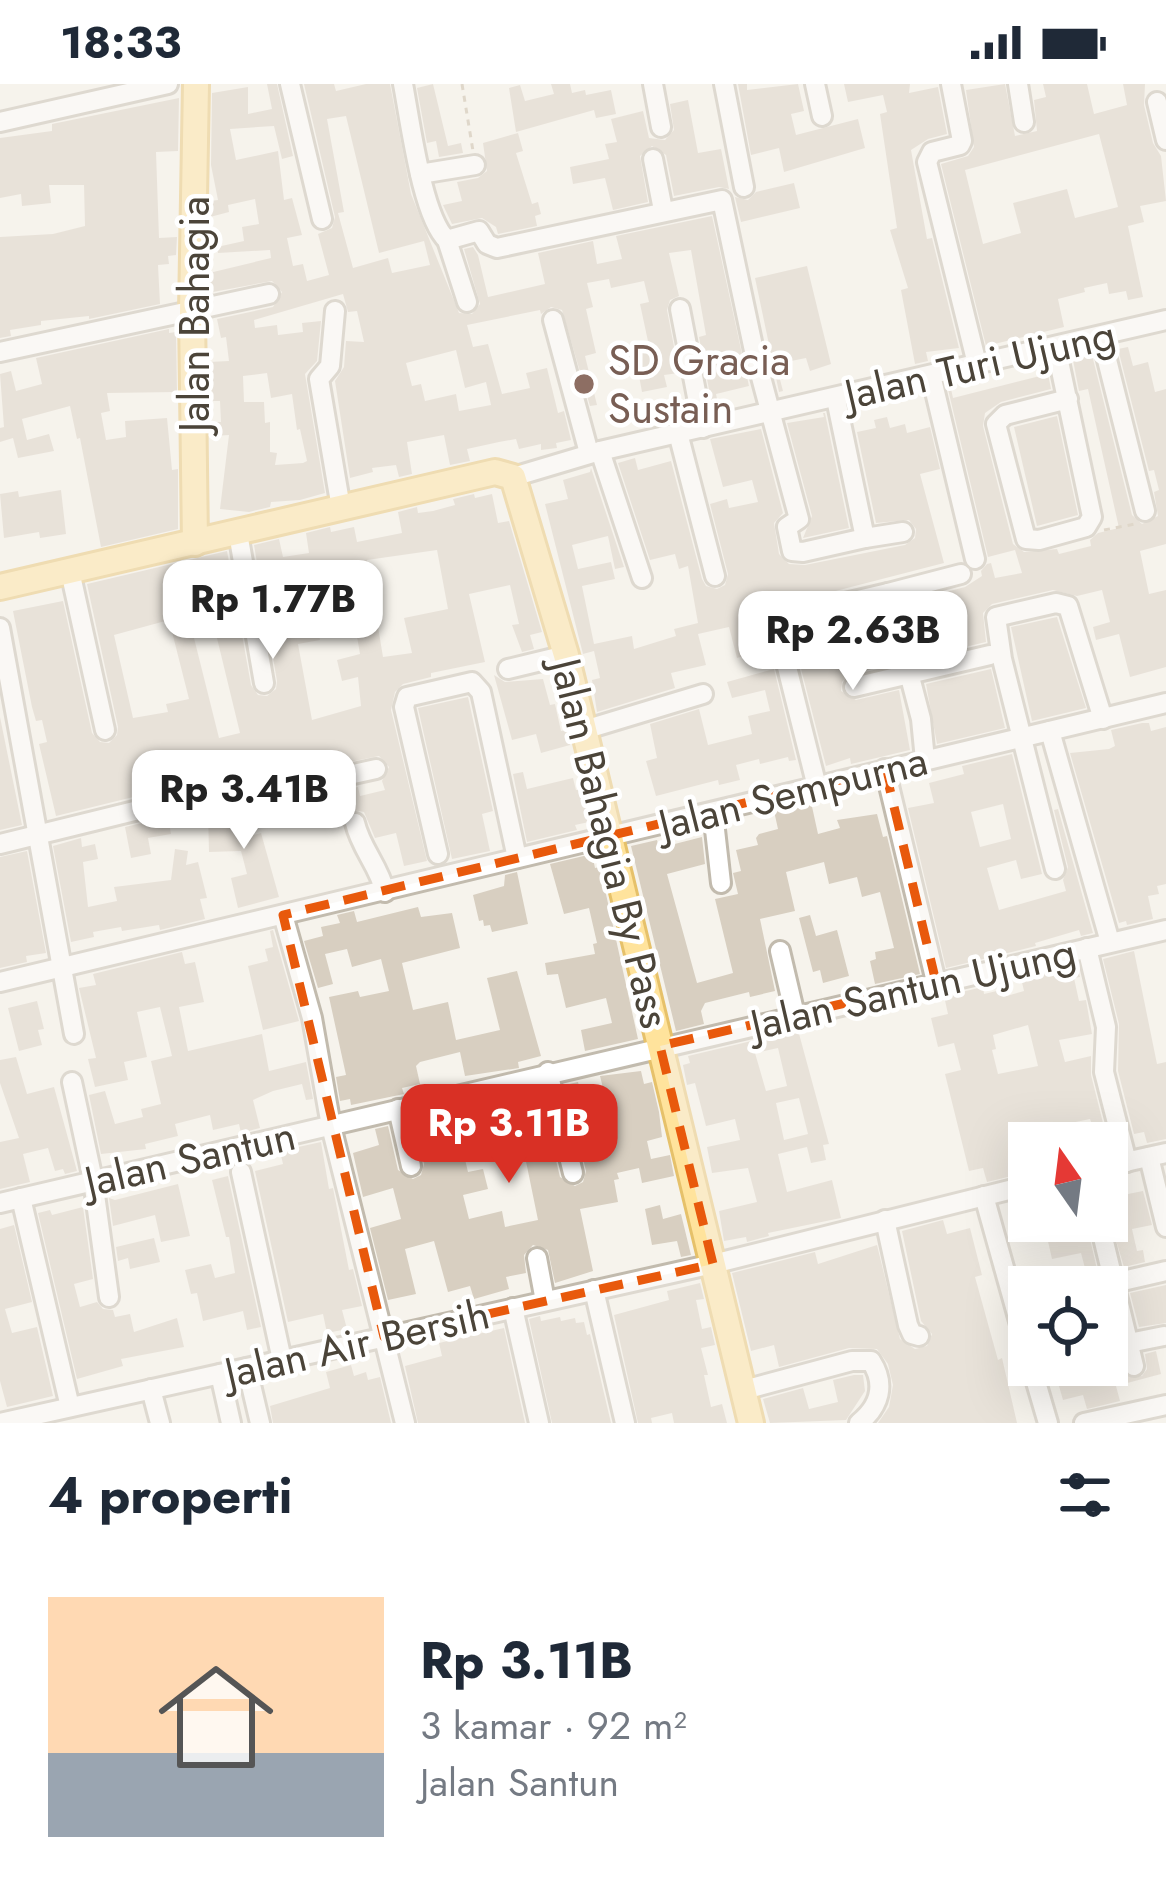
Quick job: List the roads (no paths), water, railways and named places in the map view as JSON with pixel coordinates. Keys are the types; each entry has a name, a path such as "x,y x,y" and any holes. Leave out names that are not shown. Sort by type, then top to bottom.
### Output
{"main road":[{"name":"Jalan Bahagia","path":"195,543 196,84"},
{"path":"0,587 495,472 514,477"},
{"name":"Jalan Bahagia By Pass","path":"514,477 566,655 751,1423"}],"street":[{"path":"0,122 102,91 167,84"},
{"path":"290,84 322,219"},
{"path":"403,84 420,174 467,302"},
{"path":"653,84 662,127"},
{"path":"724,84 744,187"},
{"path":"815,84 822,116"},
{"path":"951,84 962,141 932,152 927,162 977,364"},
{"path":"1018,84 1024,122"},
{"path":"1157,102 1166,140"},
{"path":"653,159 663,210"},
{"path":"420,174 475,165"},
{"path":"447,240 479,230 487,244 496,248 722,200 799,519 786,529 792,551 803,553 903,532"},
{"path":"0,352 269,294"},
{"path":"680,309 703,428"},
{"path":"335,311 330,366 319,379 341,508"},
{"path":"553,320 595,452 643,578"},
{"name":"Jalan Turi Ujung","path":"514,477 595,452 1166,320"},
{"path":"1100,336 1145,511"},
{"path":"1056,347 1068,399 1090,524 1039,540 1026,539 996,424 1005,415 1068,399"},
{"path":"932,375 975,559"},
{"path":"836,399 865,538"},
{"path":"678,434 715,576"},
{"path":"238,533 264,683"},
{"path":"70,571 105,730"},
{"path":"824,608 961,574"},
{"path":"888,593 921,719 926,760"},
{"path":"1055,869 994,621 999,615 1056,603 1068,606 1103,719"},
{"path":"0,628 74,1034"},
{"path":"756,651 822,632"},
{"path":"781,643 817,787"},
{"path":"508,669 566,655"},
{"path":"854,687 990,655"},
{"path":"440,864 404,707 407,697 416,693 472,682 481,692 517,858"},
{"path":"584,730 703,694"},
{"name":"Jalan Sempurna","path":"0,982 385,892 440,864 517,858 1166,703"},
{"path":"1050,731 1110,942"},
{"path":"885,769 936,982"},
{"path":"0,844 228,788 257,784 281,790 376,770"},
{"path":"713,812 721,883"},
{"path":"355,823 362,849 379,873 385,892"},
{"path":"283,915 312,1018 331,1126 405,1423"},
{"name":"Jalan Santun Ujung","path":"660,1046 1166,930"},
{"path":"1087,948 1106,1027 1104,1072 1111,1122"},
{"path":"780,951 795,1015"},
{"name":"Jalan Santun","path":"0,1203 660,1046"},
{"path":"548,1072 574,1173"},
{"path":"72,1082 93,1180 109,1297"},
{"path":"398,1109 412,1166"},
{"path":"1128,1162 1158,1155 1166,1227"},
{"path":"241,1172 282,1360"},
{"name":"Jalan Air Bersih","path":"0,1423 713,1264 1008,1190"},
{"path":"984,1196 1008,1282"},
{"path":"21,1198 70,1407"},
{"path":"885,1220 908,1325 919,1336"},
{"path":"537,1258 545,1301"},
{"path":"1128,1277 1166,1271"},
{"path":"594,1290 626,1423"},
{"path":"513,1308 539,1423"},
{"path":"1129,1343 1164,1336"},
{"path":"1128,1339 1134,1366"},
{"path":"744,1390 852,1361 871,1361 880,1394 859,1423"},
{"path":"247,1368 260,1423"},
{"path":"220,1374 231,1423"},
{"path":"1037,1386 1048,1423"},
{"path":"151,1389 160,1423"},
{"path":"95,1401 101,1423"},
{"path":"1084,1423 1166,1405"}],"place":[{"name":"SD Gracia Sustain","path":"584,384"}]}
